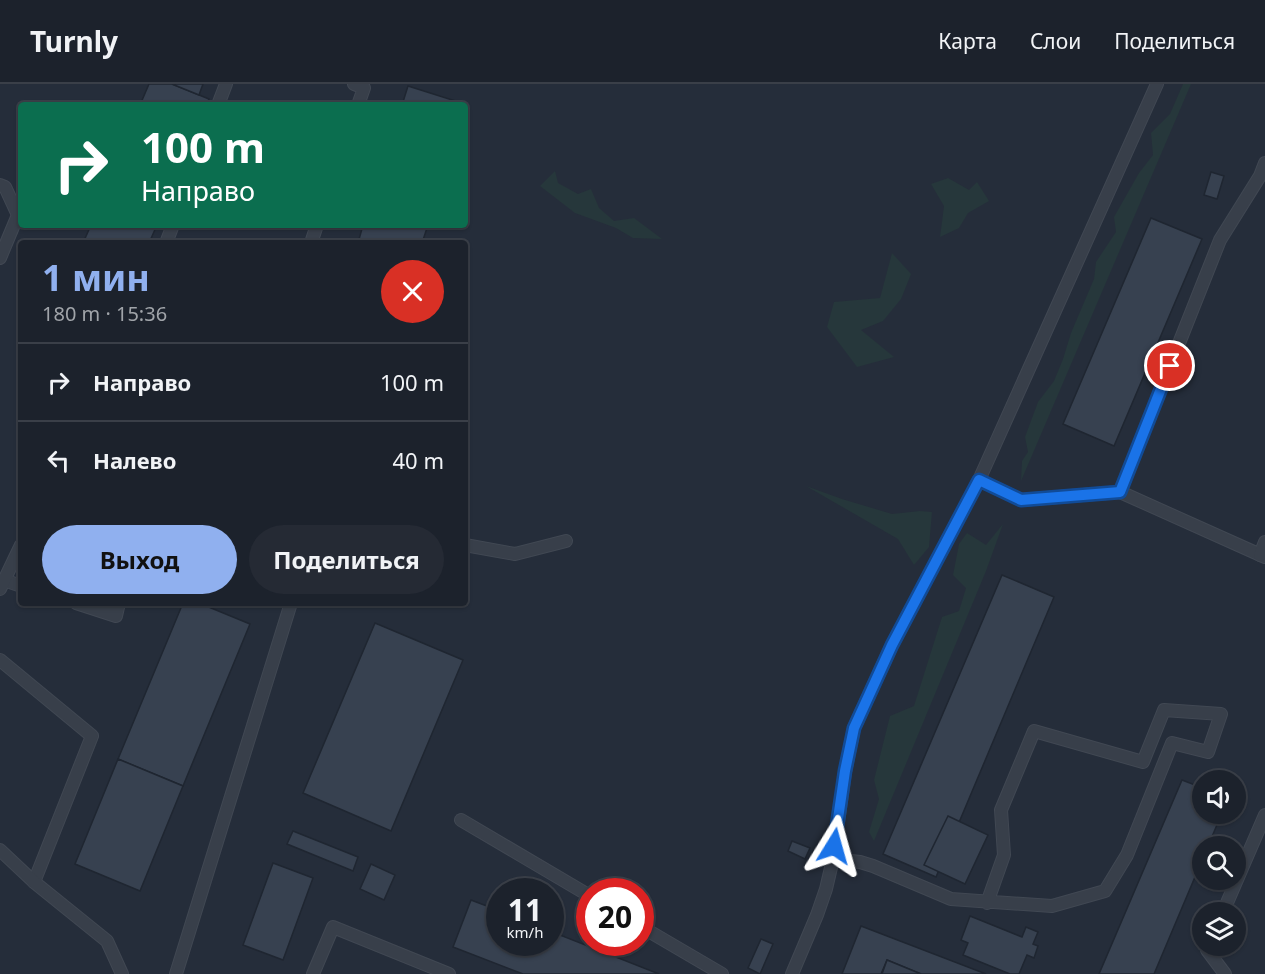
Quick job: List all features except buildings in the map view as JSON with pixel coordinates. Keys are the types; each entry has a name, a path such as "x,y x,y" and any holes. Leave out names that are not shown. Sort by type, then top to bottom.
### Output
{"lane":[{"path":"219,102 226,84"},
{"path":"354,84 364,87 359,102"},
{"path":"792,974 826,889 854,728 892,645 979,480 1157,84"},
{"path":"1120,492 1220,240 1263,177 1265,163"},
{"path":"0,185 5,187 18,215 0,258"},
{"path":"979,480 1021,500 1120,492 1262,556 1265,542"},
{"path":"468,546 515,554 566,541"},
{"path":"18,549 2,585 18,586"},
{"path":"84,606 116,616 118,606"},
{"path":"176,974 290,606"},
{"path":"0,660 92,736 34,882"},
{"path":"833,859 873,866 951,900 987,903 1052,906 1105,891 1128,855 1172,743 1208,752 1221,714 1164,710 1143,762 1034,731 1001,810 1004,855 987,903"},
{"path":"1228,902 1265,815"},
{"path":"461,820 576,888"},
{"path":"0,850 34,882 107,941 122,974"},
{"path":"313,974 333,927 449,974"},
{"path":"654,934 722,974"},
{"path":"1212,956 1225,974"}],"shaded area":[{"path":"1183,84 1191,84 1021,481 1022,461 1028,452 1025,437 1038,402 1054,381 1094,279 1096,262 1116,232 1114,217 1139,173 1153,155 1151,133 1170,114"},
{"path":"555,171 558,183 578,194 591,189 599,208 614,221 634,218 662,239 633,238 616,228 575,213 540,186"},
{"path":"948,178 969,190 977,182 989,201 968,213 959,228 940,237 944,206 931,184"},
{"path":"892,253 911,274 901,299 883,321 861,330 894,357 857,367 827,327 834,302 880,298"},
{"path":"806,486 892,514 932,512 929,547 914,565 898,539"},
{"path":"1003,524 986,571 874,841 869,832 879,799 874,780 890,716 914,706 942,617 959,611 966,588 953,575 959,544 967,533 986,545"}],"route":[{"path":"834,846 854,728 892,645 979,480 1021,500 1120,492 1170,366"}]}
